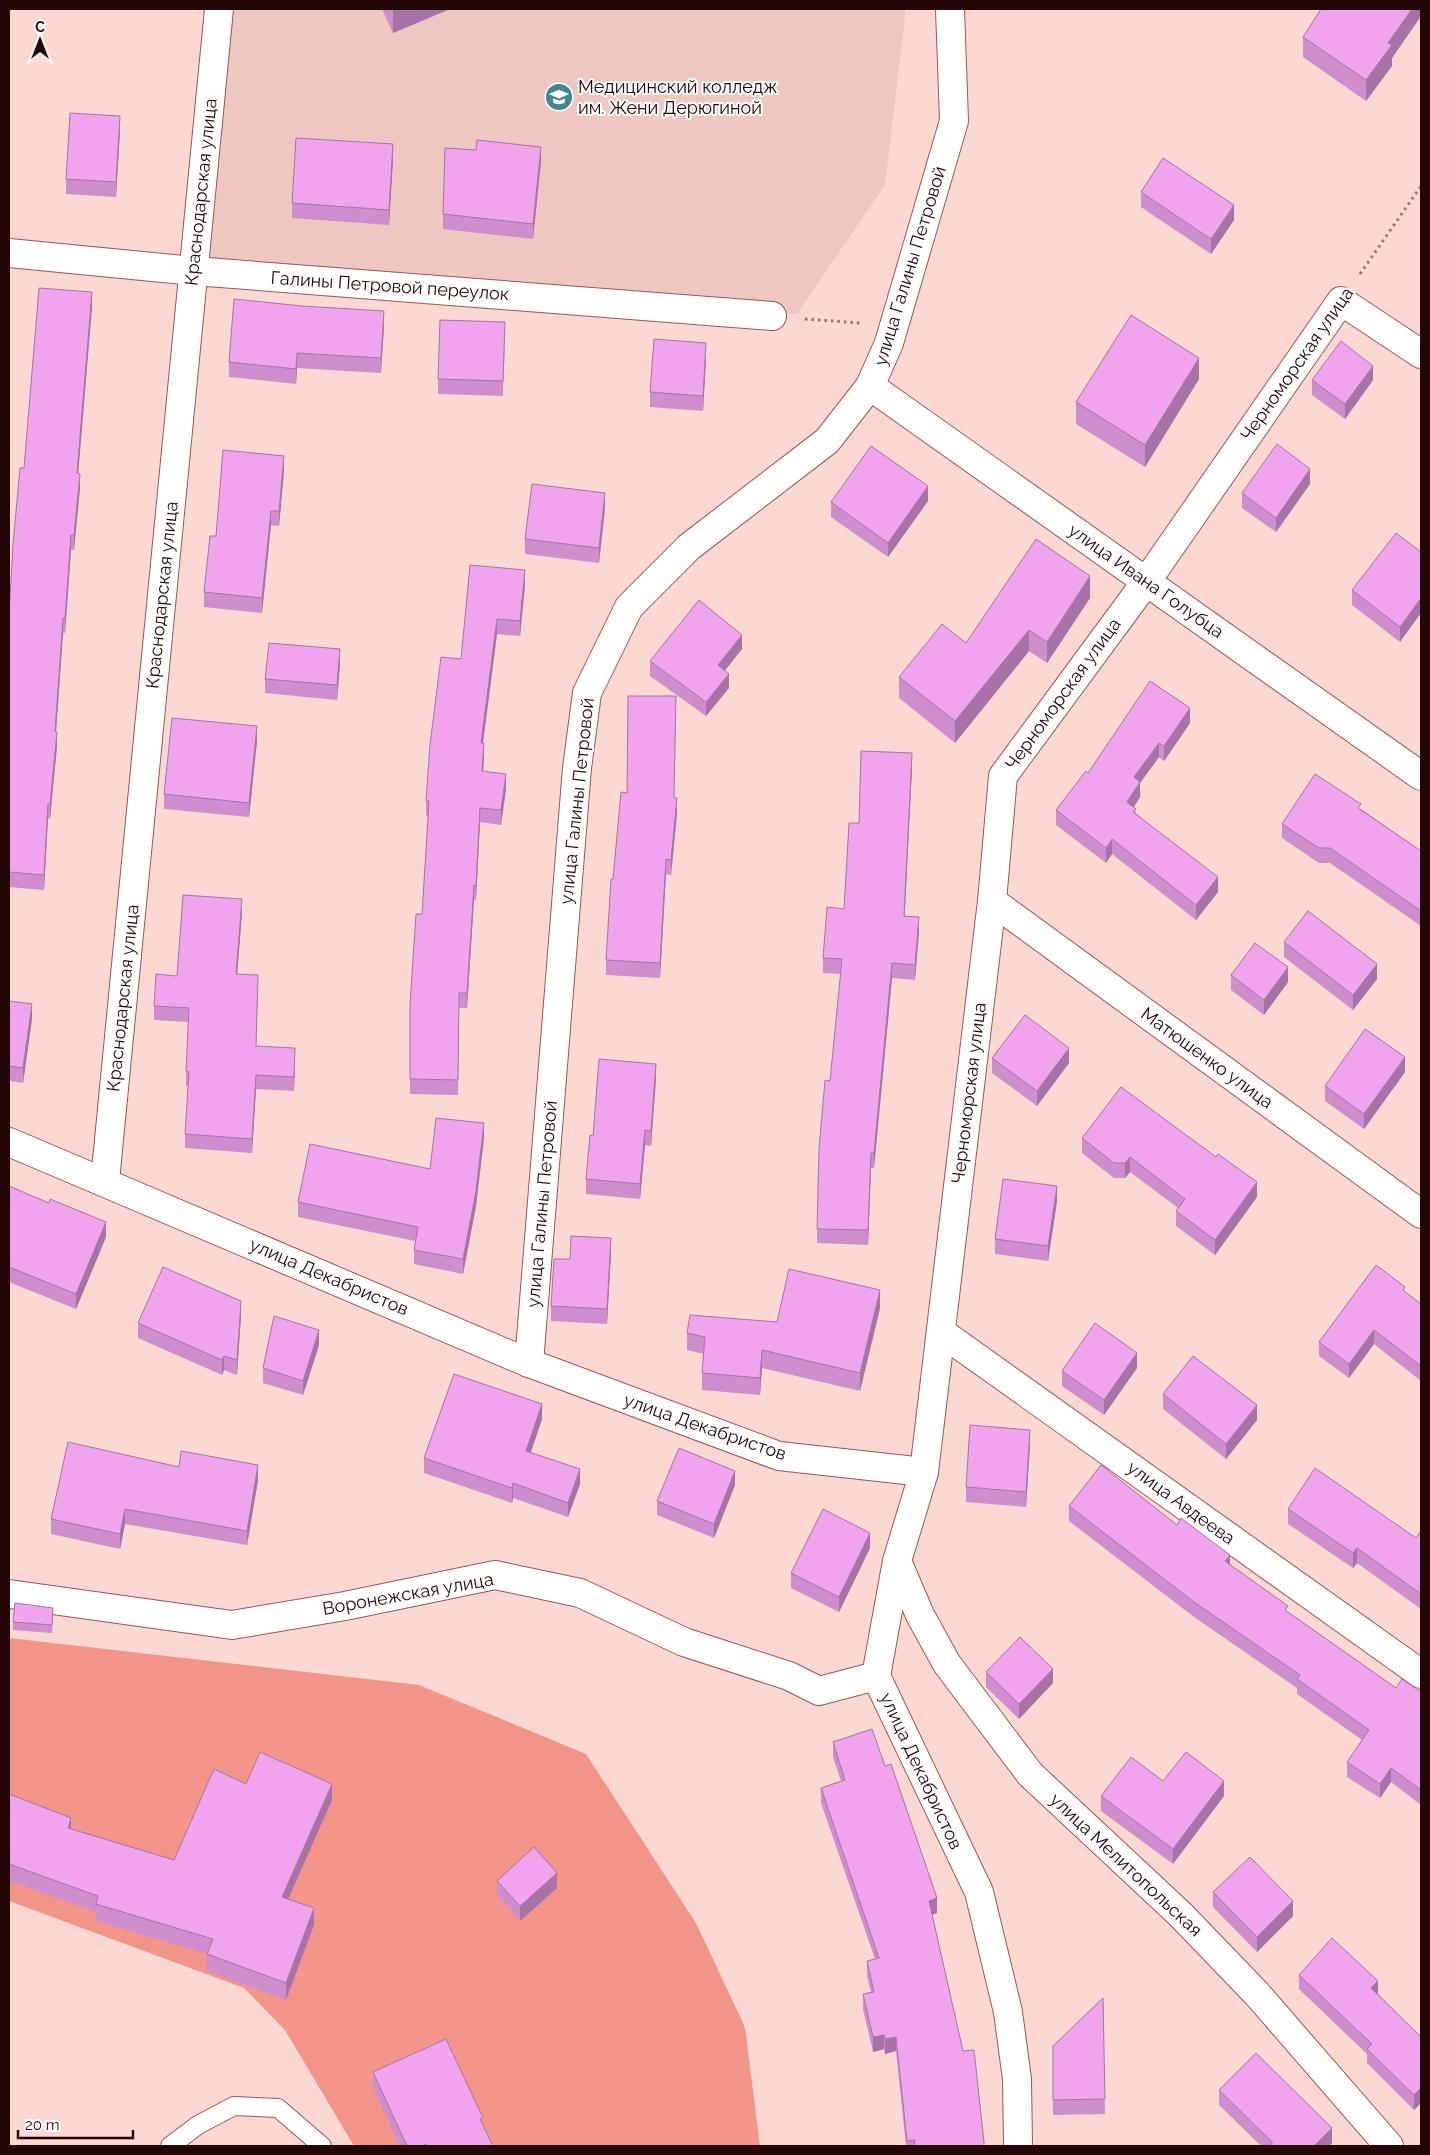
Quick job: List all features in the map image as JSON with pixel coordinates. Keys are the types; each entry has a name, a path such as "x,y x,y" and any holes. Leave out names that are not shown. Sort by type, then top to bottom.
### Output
{"street":[{"name":"Краснодарская улица","path":"105,1181 219,9"},
{"name":"улица Галины Петровой","path":"529,1363 577,768 587,693 629,607 689,546 827,441 870,386 889,343 954,121 950,9"},
{"name":"Галины Петровой переулок","path":"9,253 194,271 772,316"},
{"path":"1340,301 1421,354"},
{"name":"Черноморская улица","path":"924,1472 992,901 1003,776 1146,582 1340,301"},
{"name":"улица Ивана Голубца","path":"870,386 1421,776"},
{"name":"Матюшенко улица","path":"992,901 1421,1214"},
{"name":"улица Декабристов","path":"9,1142 105,1181 529,1363 779,1456 924,1472 897,1561 876,1676 979,1892 1008,2012 1017,2079 1018,2146"},
{"name":"улица Авдеева","path":"941,1332 1421,1674"},
{"name":"улица Мелитопольская","path":"897,1561 920,1615 947,1664 1030,1774 1181,1915 1257,1994 1389,2146"},
{"name":"Воронежская улица","path":"9,1594 232,1625 345,1606 495,1576 580,1593 684,1642 789,1676 819,1691 876,1676"}],"lane":[{"path":"170,2146 198,2125 234,2106 278,2108 322,2146"}],"path":[{"name":"Черноморская улица","path":"1340,301 1421,186"},
{"path":"772,316 894,326"}],"shaded area":[{"name":"Медицинский колледж им. Жени Дерюгиной","path":"232,9 906,9 885,185 797,314 207,258"},
{"path":"9,1638 419,1685 586,1754 696,1923 745,2027 760,2146 354,2146 285,2030 244,1988 9,1901"}],"building":[{"path":"1321,9 1412,9 1388,43 1392,45 1366,80 1303,37"},
{"path":"70,113 120,116 116,182 66,179"},
{"path":"296,138 393,144 389,210 292,203"},
{"path":"477,140 541,147 533,224 443,214 445,148 476,150"},
{"path":"1163,158 1234,205 1211,239 1141,192"},
{"path":"39,288 92,292 77,473 80,474 74,535 71,535 65,619 63,618 55,731 57,732 50,804 48,804 44,875 9,872 9,617 13,544 20,468 24,468"},
{"path":"234,299 302,306 384,311 381,358 297,353 296,369 229,362"},
{"path":"1131,315 1199,358 1145,445 1076,402"},
{"path":"440,320 505,322 503,381 438,379"},
{"path":"654,339 706,343 703,396 650,392"},
{"path":"1341,341 1373,366 1345,404 1312,380"},
{"path":"1277,444 1310,469 1276,518 1242,493"},
{"path":"871,446 928,486 888,543 831,502"},
{"path":"223,450 284,456 279,511 271,511 262,598 204,592 210,536 216,536"},
{"path":"532,484 605,493 599,548 525,539"},
{"path":"1396,533 1421,552 1421,598 1400,627 1352,590"},
{"path":"1036,539 1090,576 1047,642 1029,630 955,721 899,677 942,624 966,643"},
{"path":"470,565 525,570 520,621 497,619 481,743 484,743 482,771 506,774 501,810 480,808 467,993 459,993 458,1080 410,1079 410,1004 416,914 422,914 429,801 426,801 430,745 441,657 461,659"},
{"path":"699,600 742,635 718,665 729,674 706,702 650,661"},
{"path":"269,643 340,649 337,685 265,679"},
{"path":"1150,681 1190,708 1164,746 1159,743 1134,777 1140,782 1127,802 1136,809 1133,812 1218,877 1196,905 1112,839 1106,848 1056,810 1086,771 1088,773"},
{"path":"628,696 676,696 674,798 677,798 671,860 666,859 660,963 606,960 611,879 613,879 621,792 627,793"},
{"path":"172,718 257,726 249,803 164,794"},
{"path":"861,751 912,753 904,916 919,917 915,965 892,963 874,1153 871,1153 868,1230 817,1229 819,1149 825,1080 830,1081 842,959 823,958 827,907 844,909 849,823 859,823"},
{"path":"1315,774 1361,804 1358,808 1421,851 1421,911 1330,848 1319,848 1282,824"},
{"path":"183,895 242,899 236,974 258,975 256,1046 295,1048 294,1077 256,1075 252,1139 185,1134 189,1072 186,1071 189,1008 154,1006 156,974 177,976"},
{"path":"1308,911 1377,964 1353,995 1284,942"},
{"path":"1255,943 1288,967 1264,1000 1231,975"},
{"path":"9,1001 32,1004 23,1068 9,1066"},
{"path":"1025,1015 1069,1048 1037,1091 992,1058"},
{"path":"1365,1029 1405,1057 1364,1114 1325,1086"},
{"path":"599,1059 656,1064 651,1131 645,1130 640,1184 586,1179 590,1135 593,1136"},
{"path":"1121,1087 1216,1157 1218,1154 1257,1182 1215,1240 1176,1211 1185,1199 1130,1157 1125,1163 1114,1163 1082,1138"},
{"path":"436,1118 484,1123 476,1191 463,1259 414,1250 418,1227 298,1202 310,1144 430,1169"},
{"path":"1003,1179 1057,1186 1048,1246 995,1239"},
{"path":"9,1186 49,1203 50,1199 106,1222 76,1294 9,1267"},
{"path":"571,1236 611,1238 607,1309 551,1306 554,1259 570,1259"},
{"path":"1376,1265 1405,1287 1403,1290 1421,1304 1421,1366 1374,1330 1349,1364 1319,1342"},
{"path":"163,1267 241,1301 237,1360 224,1356 222,1360 138,1323"},
{"path":"789,1269 880,1290 860,1373 762,1350 760,1378 702,1373 705,1337 687,1333 690,1315 777,1322"},
{"path":"274,1316 319,1330 303,1381 263,1368"},
{"path":"1095,1323 1137,1353 1104,1400 1062,1371"},
{"path":"1193,1356 1257,1405 1226,1444 1163,1394"},
{"path":"454,1374 542,1404 526,1451 580,1469 568,1503 513,1483 512,1488 424,1458"},
{"path":"970,1425 1030,1430 1026,1492 966,1487"},
{"path":"68,1442 179,1467 181,1451 258,1465 247,1531 125,1509 120,1534 51,1519"},
{"path":"679,1448 735,1471 714,1524 657,1501"},
{"path":"1101,1465 1177,1525 1181,1518 1230,1555 1225,1561 1288,1606 1285,1610 1396,1688 1402,1679 1421,1692 1421,1790 1391,1768 1380,1784 1347,1762 1369,1730 1297,1679 1300,1675 1194,1602 1069,1506"},
{"path":"1315,1468 1416,1538 1421,1531 1421,1594 1357,1548 1353,1553 1288,1509"},
{"path":"823,1509 870,1533 839,1597 791,1573"},
{"path":"15,1603 53,1608 52,1625 13,1622"},
{"path":"1020,1637 1053,1669 1019,1704 986,1672"},
{"path":"872,1729 885,1766 891,1764 937,1898 929,1901 963,2051 974,2050 984,2146 914,2146 915,2140 907,2141 896,2037 885,2039 884,2035 873,2037 863,1994 874,1992 867,1961 879,1958 821,1788 845,1780 833,1742"},
{"path":"260,1752 332,1784 282,1897 314,1908 286,1983 207,1954 213,1939 96,1904 98,1896 9,1864 9,1794 71,1818 68,1828 174,1860 214,1769 246,1784"},
{"path":"1186,1752 1224,1781 1173,1849 1101,1796 1131,1757 1163,1781"},
{"path":"534,1847 557,1873 520,1906 497,1881"},
{"path":"1250,1857 1293,1901 1257,1937 1213,1892"},
{"path":"1332,1938 1378,1981 1371,1988 1421,2037 1421,2088 1414,2095 1367,2049 1372,2044 1299,1975"},
{"path":"1103,1998 1105,2099 1053,2100 1053,2046"},
{"path":"446,2039 483,2118 480,2119 493,2146 427,2146 426,2144 422,2146 407,2146 373,2072"},
{"path":"1256,2053 1332,2128 1314,2146 1272,2146 1272,2142 1219,2090"}],"place":[{"name":"Медицинский колледж им. Жени Дерюгиной","path":"559,97"}]}
